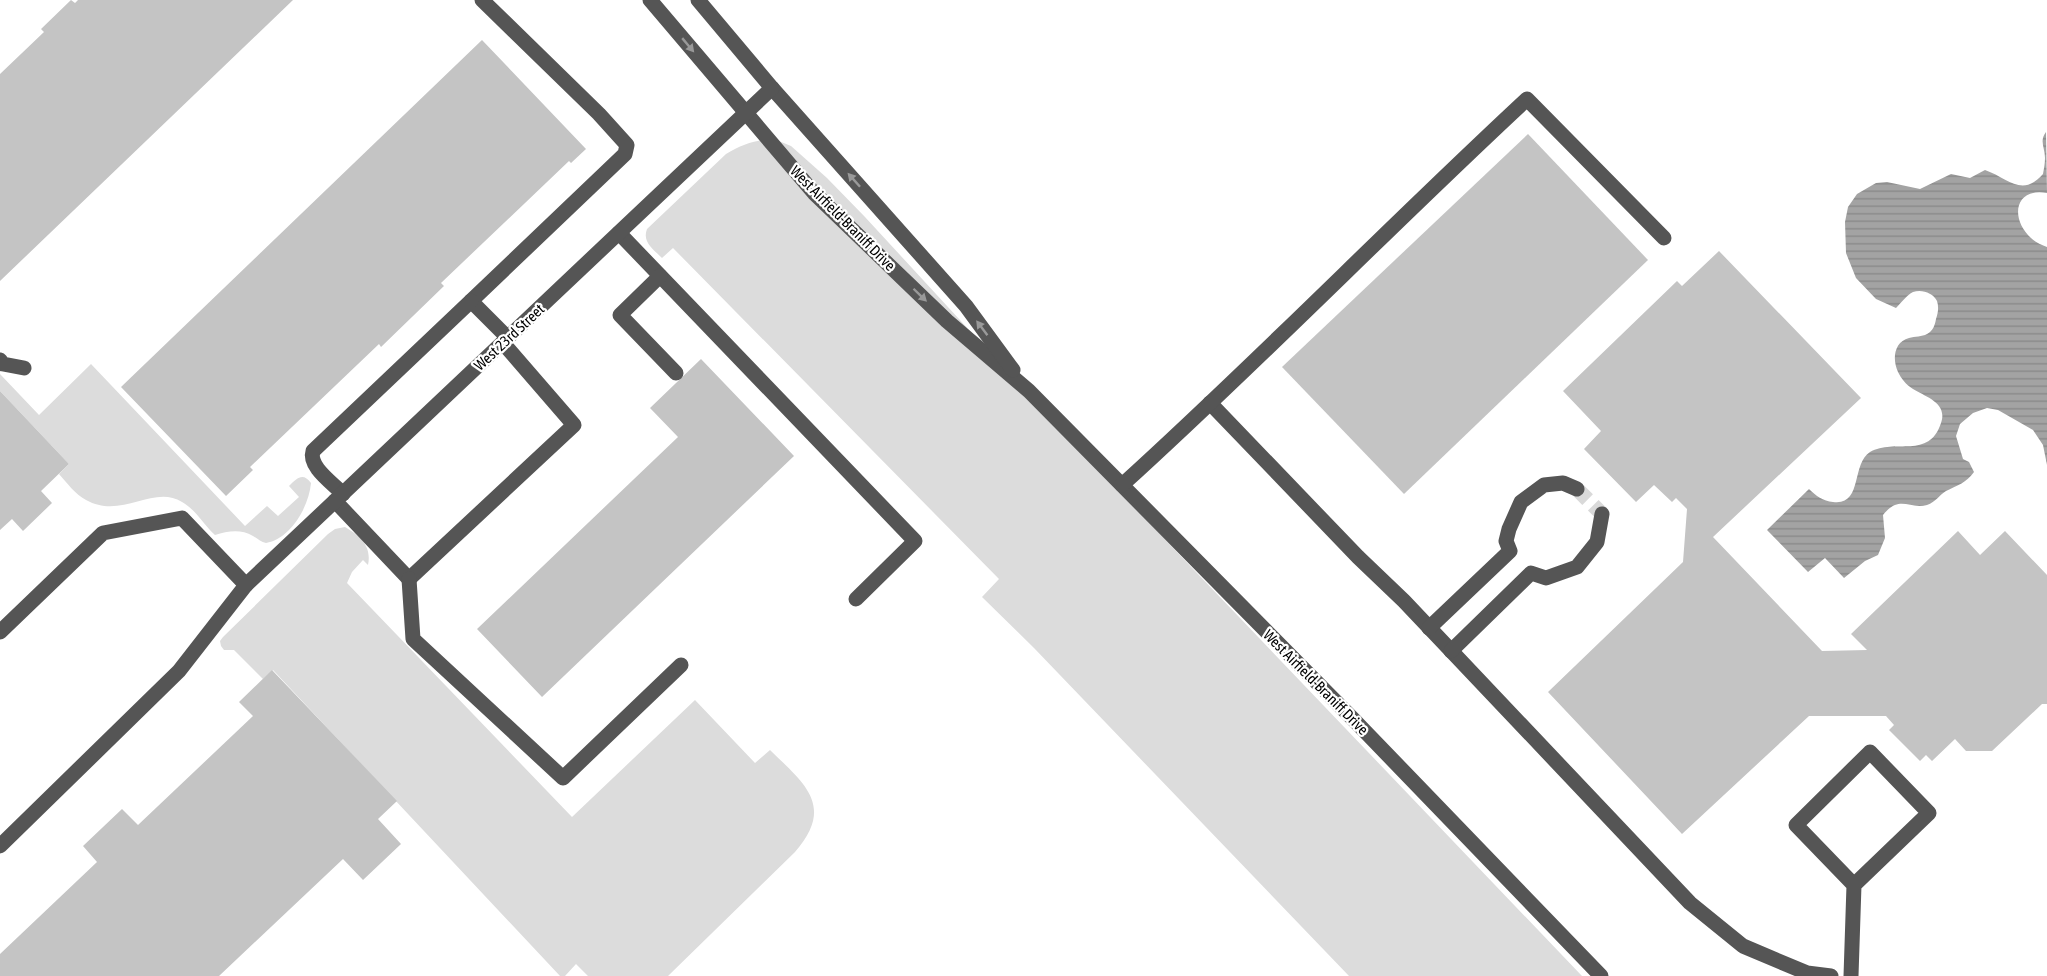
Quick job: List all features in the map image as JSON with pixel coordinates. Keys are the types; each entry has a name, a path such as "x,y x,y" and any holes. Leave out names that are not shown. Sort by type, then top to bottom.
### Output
{"street":[{"path":"482,0 625,141 627,150 313,451 311,457 314,465 339,497 409,579 413,639 563,778 681,665"},
{"name":"West Airfield-Braniff Drive","path":"650,0 814,193 947,321 1029,391 1355,721 1601,976"},
{"name":"West Airfield-Braniff Drive","path":"698,0 772,88 966,306 1029,391"},
{"name":"West 23rd Street","path":"0,846 180,671 246,585 772,88"},
{"path":"1122,485 1527,99 1664,238"},
{"path":"619,233 915,541 856,599"},
{"path":"660,276 620,315 676,373"},
{"path":"409,579 574,425 471,301"},
{"path":"0,360 3,364 24,368"},
{"path":"1210,403 1429,628 1690,903 1743,946 1807,973 1831,976"},
{"path":"1429,628 1510,551 1506,541 1521,502 1544,485 1563,483 1577,489"},
{"path":"1451,651 1530,573 1546,578 1577,567 1598,542 1602,514"},
{"path":"0,632 103,533 183,518 246,585"},
{"path":"1851,976 1854,885 1929,813 1870,752 1796,825 1854,885"}],"shaded area":[{"path":"2046,132 2047,193 2036,192 2028,195 2022,200 2018,214 2024,230 2031,238 2047,247 2047,465 2043,445 2033,430 1998,410 1987,408 1973,413 1960,424 1956,436 1963,459 1969,462 1974,472 1968,479 1927,505 1900,504 1889,509 1883,515 1885,538 1878,555 1865,561 1844,578 1825,558 1808,572 1767,530 1809,489 1820,498 1833,502 1849,498 1860,465 1870,452 1880,448 1920,445 1928,441 1936,434 1942,416 1939,406 1904,381 1895,362 1897,347 1900,343 1909,338 1925,335 1932,330 1938,312 1937,301 1930,294 1916,291 1896,308 1876,299 1856,278 1846,253 1845,222 1848,207 1857,194 1876,183 1887,182 1920,189 1951,174 1970,178 1985,170 2015,184 2028,185 2043,174 2045,158 2043,141"},
{"path":"774,139 791,146 827,178 865,217 1089,460 1582,976 1349,976 1034,648 982,597 999,579 673,248 662,258 647,242 647,229 726,154 749,143"},
{"path":"91,364 245,526 267,506 278,516 299,497 289,486 300,477 308,480 311,483 307,502 291,528 275,540 266,543 239,532 215,535 191,509 171,498 160,497 112,506 99,505 78,495 59,474 69,464 0,391 0,374 39,415"},
{"path":"345,527 364,542 369,558 368,565 363,560 352,572 347,583 572,817 695,700 755,763 770,750 804,785 811,796 814,808 813,821 807,836 795,852 668,976 588,976 576,964 565,976 560,976 273,670 263,679 234,650 224,650 221,646 220,641 223,637 328,534 335,529"}],"building":[{"path":"71,0 75,3 78,0 293,0 0,281 0,74 44,32 41,29"},
{"path":"482,40 586,149 571,163 569,161 441,283 444,286 381,347 379,344 250,467 253,470 226,496 121,387"},
{"path":"1528,134 1648,260 1404,494 1282,367"},
{"path":"1719,251 1861,398 1713,537 1822,651 1867,650 1851,634 1958,531 1980,555 2005,531 2047,575 2047,704 2042,704 1992,751 1966,751 1955,739 1932,761 1926,755 1920,761 1889,730 1894,725 1886,716 1809,716 1682,834 1548,692 1683,562 1687,509 1676,498 1672,502 1654,485 1636,502 1584,449 1601,431 1563,391 1677,281 1682,286"},
{"path":"701,359 794,456 542,697 477,629 678,437 650,408"},
{"path":"0,391 69,464 41,491 52,503 23,531 12,519 0,530"},
{"path":"272,670 397,801 378,819 401,844 363,880 343,859 219,976 0,976 0,954 97,862 83,846 122,809 138,825 253,716 239,702"}],"tunnel":[{"path":"1577,489 1602,514"}]}
